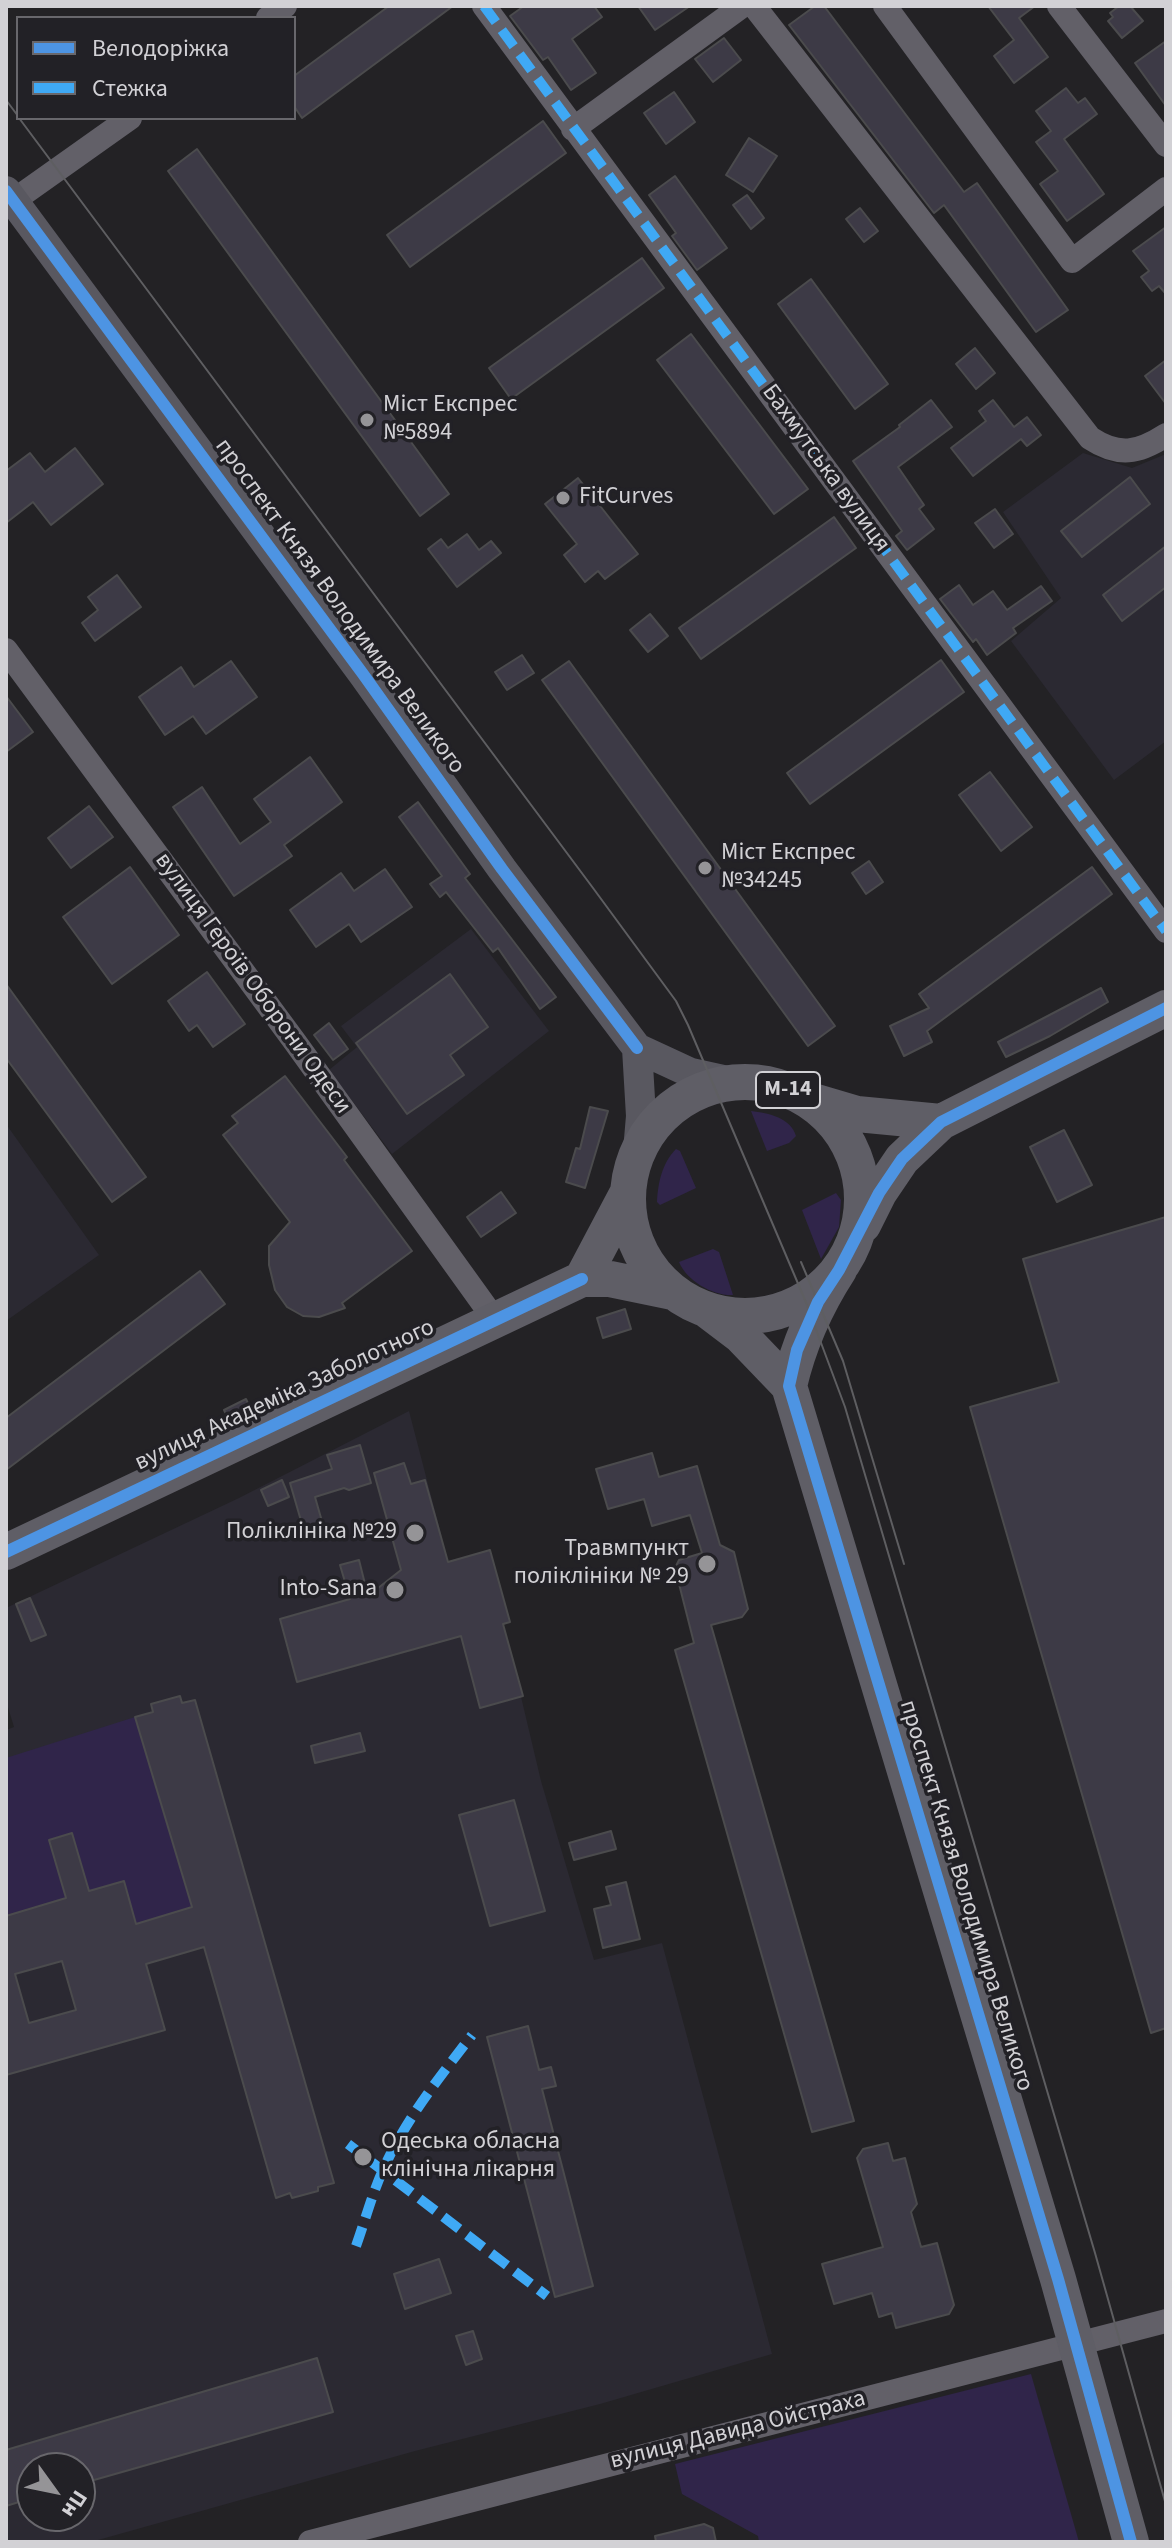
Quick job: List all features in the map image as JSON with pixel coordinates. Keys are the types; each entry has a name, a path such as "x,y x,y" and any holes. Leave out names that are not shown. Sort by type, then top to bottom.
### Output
{"highway":[{"path":"856,1237 879,1193 902,1159 941,1122 1166,1008"},
{"name":"М-14","path":"789,1386 797,1350 811,1317 839,1270 856,1237 863,1199 857,1161 838,1126 810,1100 785,1088 759,1082 714,1086 683,1099 656,1122 638,1151 628,1190 632,1229 647,1263 673,1292 705,1310 739,1316 773,1313 805,1300 839,1270"},
{"path":"810,1100 857,1114 941,1122"},
{"path":"582,1279 628,1190"},
{"name":"вулиця Академіка Заболотного","path":"6,1552 582,1279 610,1279 673,1292"},
{"name":"проспект Князя Володимира Великого","path":"705,1310 741,1336 789,1386 1077,2344 1131,2542"}],"main road":[{"name":"проспект Князя Володимира Великого","path":"10,196 363,674 502,869 637,1048 691,1073 732,1082"},
{"name":"М-14","path":"637,1048 641,1116 638,1151"}],"street":[{"name":"Бахмутська вулиця","path":"484,6 1166,931"},
{"path":"573,129 742,6"},
{"path":"754,6 1090,438 1106,449 1127,452 1152,444 1166,435"},
{"path":"885,6 1072,261 1166,189"},
{"path":"1059,6 1166,145"},
{"path":"10,196 127,120"},
{"name":"вулиця Героїв Оборони Одеси","path":"6,650 495,1320"},
{"name":"вулиця Давида Ойстраха","path":"310,2542 1166,2321"}],"shaded area":[{"path":"1083,453 1132,468 1166,454 1166,741 1114,780 1011,641 1061,598 1003,512"},
{"path":"471,929 549,1031 392,1154 329,1070 357,1047 341,1026"},
{"path":"751,1111 784,1121 796,1136 789,1143 767,1151"},
{"path":"6,1124 99,1255 6,1321"},
{"path":"676,1149 680,1151 696,1188 660,1205 657,1202 662,1174"},
{"path":"836,1193 841,1200 839,1227 821,1259 802,1210"},
{"path":"713,1249 719,1252 733,1295 717,1293 702,1286 688,1275 679,1262"},
{"name":"Одеська обласна клінічна лікарня","path":"409,1411 448,1561 490,1550 510,1622 504,1625 541,1781 594,1960 662,1943 772,2354 600,2404 415,2451 91,2542 6,2542 6,1730 14,1727 6,1701 6,1608 239,1498"},
{"path":"135,1717 192,1907 136,1924 124,1882 89,1891 72,1833 49,1840 66,1898 6,1916 6,1758"},
{"path":"1031,2374 1079,2542 759,2542 758,2536 682,2494 675,2464"}],"building":[{"path":"389,6 453,6 302,118 296,109 296,75"},
{"path":"524,6 594,6 602,17 572,39 596,73 571,90 548,57 543,60 510,16"},
{"path":"638,6 690,6 655,30"},
{"path":"815,6 824,6 964,192 977,183 1068,310 1036,332 944,205 934,213 789,25"},
{"path":"988,6 1035,6 1019,18 1048,57 1014,83 994,56 1014,40"},
{"path":"1119,6 1130,6 1143,21 1122,38 1108,21 1113,17 1110,13"},
{"path":"724,38 741,60 713,82 695,59"},
{"path":"1166,41 1166,106 1135,63"},
{"path":"1066,88 1078,103 1085,98 1097,114 1064,139 1104,194 1067,221 1040,184 1058,171 1036,142 1051,131 1036,111"},
{"path":"674,92 695,122 666,144 644,113"},
{"path":"543,121 566,153 410,267 387,235"},
{"path":"749,138 777,156 753,192 726,175"},
{"path":"197,149 449,494 420,516 168,171"},
{"path":"675,176 727,248 697,270 672,236 676,233 649,195"},
{"path":"747,195 764,218 751,229 733,205"},
{"path":"860,208 878,231 864,242 846,219"},
{"path":"1166,227 1166,294 1159,286 1152,291 1141,277 1149,271 1133,251"},
{"path":"642,258 664,288 511,399 489,368"},
{"path":"811,279 888,384 855,409 778,304"},
{"path":"691,334 808,489 774,514 657,360"},
{"path":"975,348 995,373 976,389 956,364"},
{"path":"1166,360 1166,404 1145,376"},
{"path":"931,400 952,427 898,467 924,505 919,509 934,529 907,550 896,536 902,531 853,461"},
{"path":"993,400 1014,427 1027,417 1041,435 1027,446 1021,439 973,476 951,448 986,421 979,411"},
{"path":"75,448 103,484 51,525 33,502 6,523 6,471 30,453 45,472"},
{"path":"1130,477 1150,504 1082,557 1061,531"},
{"path":"578,478 638,554 605,579 598,571 585,582 564,555 577,544 545,504"},
{"path":"995,509 1013,534 994,548 975,523"},
{"path":"834,517 856,548 701,659 679,628"},
{"path":"467,534 479,550 491,541 501,553 457,587 428,549 441,539 448,548"},
{"path":"1166,546 1166,587 1122,621 1103,595"},
{"path":"117,575 141,607 95,641 82,623 98,610 88,597"},
{"path":"959,585 973,605 993,591 1007,610 1041,586 1052,601 1013,628 1016,633 987,655 940,599"},
{"path":"650,614 668,636 648,652 630,630"},
{"path":"522,655 534,673 507,690 495,672"},
{"path":"941,660 964,692 810,804 787,773"},
{"path":"231,661 257,697 206,734 193,716 165,735 139,697 181,667 194,687"},
{"path":"569,661 835,1026 808,1046 542,680"},
{"path":"6,696 33,732 6,752"},
{"path":"310,757 342,802 284,845 292,856 234,896 173,807 202,787 240,844 271,822 254,799"},
{"path":"990,772 1032,827 1001,851 959,795"},
{"path":"418,802 470,874 465,878 556,997 540,1009 498,948 493,952 446,892 440,897 430,884 442,876 399,817"},
{"path":"89,806 113,837 71,868 48,838"},
{"path":"869,861 883,882 866,894 852,873"},
{"path":"130,867 179,935 112,984 63,917"},
{"path":"1092,867 1112,894 927,1031 932,1042 904,1056 890,1026 929,1008 919,994"},
{"path":"385,869 412,907 361,942 349,924 316,947 290,910 341,873 354,891"},
{"path":"207,972 245,1024 213,1047 197,1025 189,1031 168,1001"},
{"path":"450,974 488,1027 450,1055 464,1075 407,1114 356,1043"},
{"path":"6,984 146,1177 112,1202 6,1058"},
{"path":"1101,988 1108,1002 1006,1057 998,1042"},
{"path":"329,1023 348,1049 333,1060 314,1035"},
{"path":"285,1076 347,1157 344,1160 412,1251 342,1303 345,1308 319,1317 303,1316 287,1307 275,1290 269,1265 269,1246 290,1222 223,1135 238,1123 232,1116"},
{"path":"590,1107 608,1111 585,1188 566,1182 576,1148 580,1149"},
{"path":"1064,1130 1092,1185 1057,1202 1030,1147"},
{"path":"501,1192 516,1213 481,1237 467,1217"},
{"path":"1166,1217 1166,2028 1151,2033 970,1407 1059,1382 1023,1259"},
{"path":"200,1271 225,1304 6,1470 6,1418"},
{"path":"625,1309 631,1329 603,1338 597,1318"},
{"path":"246,1399 252,1412 230,1423 224,1410"},
{"path":"360,1445 371,1483 315,1497 325,1532 306,1538 290,1483 332,1469 327,1455"},
{"path":"652,1453 659,1477 697,1466 720,1545 734,1552 748,1609 742,1617 711,1625 854,2121 812,2132 675,1650 694,1643 675,1568 679,1560 702,1553 690,1515 652,1526 644,1499 608,1509 596,1469"},
{"path":"404,1463 411,1484 425,1480 448,1562 490,1550 510,1622 503,1624 523,1696 480,1708 461,1636 297,1682 280,1619 350,1599 340,1565 359,1560 368,1596 401,1570 374,1473"},
{"path":"282,1480 289,1497 268,1506 261,1490"},
{"path":"30,1598 46,1635 31,1641 16,1604"},
{"path":"180,1696 182,1703 195,1700 334,2183 318,2187 318,2191 292,2198 290,2193 276,2198 204,1947 146,1964 165,2030 6,2075 6,1916 66,1898 49,1840 72,1833 89,1891 124,1881 136,1924 192,1907 135,1717 153,1712 151,1704","holes":["62,1961 76,2010 29,2023 15,1974"]},
{"path":"360,1733 365,1751 315,1763 311,1746"},
{"path":"514,1800 545,1911 490,1926 459,1815"},
{"path":"611,1831 616,1849 574,1860 569,1843"},
{"path":"626,1882 640,1939 603,1948 594,1909 611,1905 606,1887"},
{"path":"528,2026 539,2070 551,2067 556,2086 542,2089 593,2286 555,2297 487,2037"},
{"path":"888,2143 893,2161 905,2158 917,2204 911,2212 921,2247 937,2243 954,2305 949,2314 896,2328 892,2313 879,2317 872,2293 834,2304 822,2264 883,2247 857,2158 863,2149"},
{"path":"439,2259 451,2293 405,2309 394,2274"},
{"path":"473,2331 482,2359 466,2365 456,2336"},
{"path":"317,2358 333,2412 96,2479 96,2452 16,2452 16,2503 6,2506 6,2450"},
{"path":"704,2524 713,2528 716,2542 656,2542 655,2536"}],"tram line":[{"path":"6,100 16,113"},
{"path":"20,120 593,888 676,1001 688,1025 805,1300 845,1407 1095,2253 1166,2505"},
{"path":"801,1262 843,1361 904,1564"}],"marked path":[{"path":"484,6 1166,931"},
{"path":"356,2246 375,2188 392,2152 423,2100 472,2035"},
{"path":"348,2144 547,2296"}],"cycle path":[{"path":"6,191 363,674 502,869 637,1048"},
{"path":"1131,2542 1058,2279 789,1386 797,1350 818,1302 839,1270 879,1193 902,1159 941,1122 1166,1008"},
{"path":"6,1552 582,1279"}],"place":[{"name":"Міст Експрес №5894","path":"367,420"},
{"name":"FitCurves","path":"563,498"},
{"name":"Міст Експрес №34245","path":"705,868"},
{"name":"Поліклініка №29","path":"415,1533"},
{"name":"Травмпункт поліклініки № 29","path":"707,1564"},
{"name":"Into-Sana","path":"395,1590"},
{"name":"Одеська обласна клінічна лікарня","path":"363,2157"}]}
